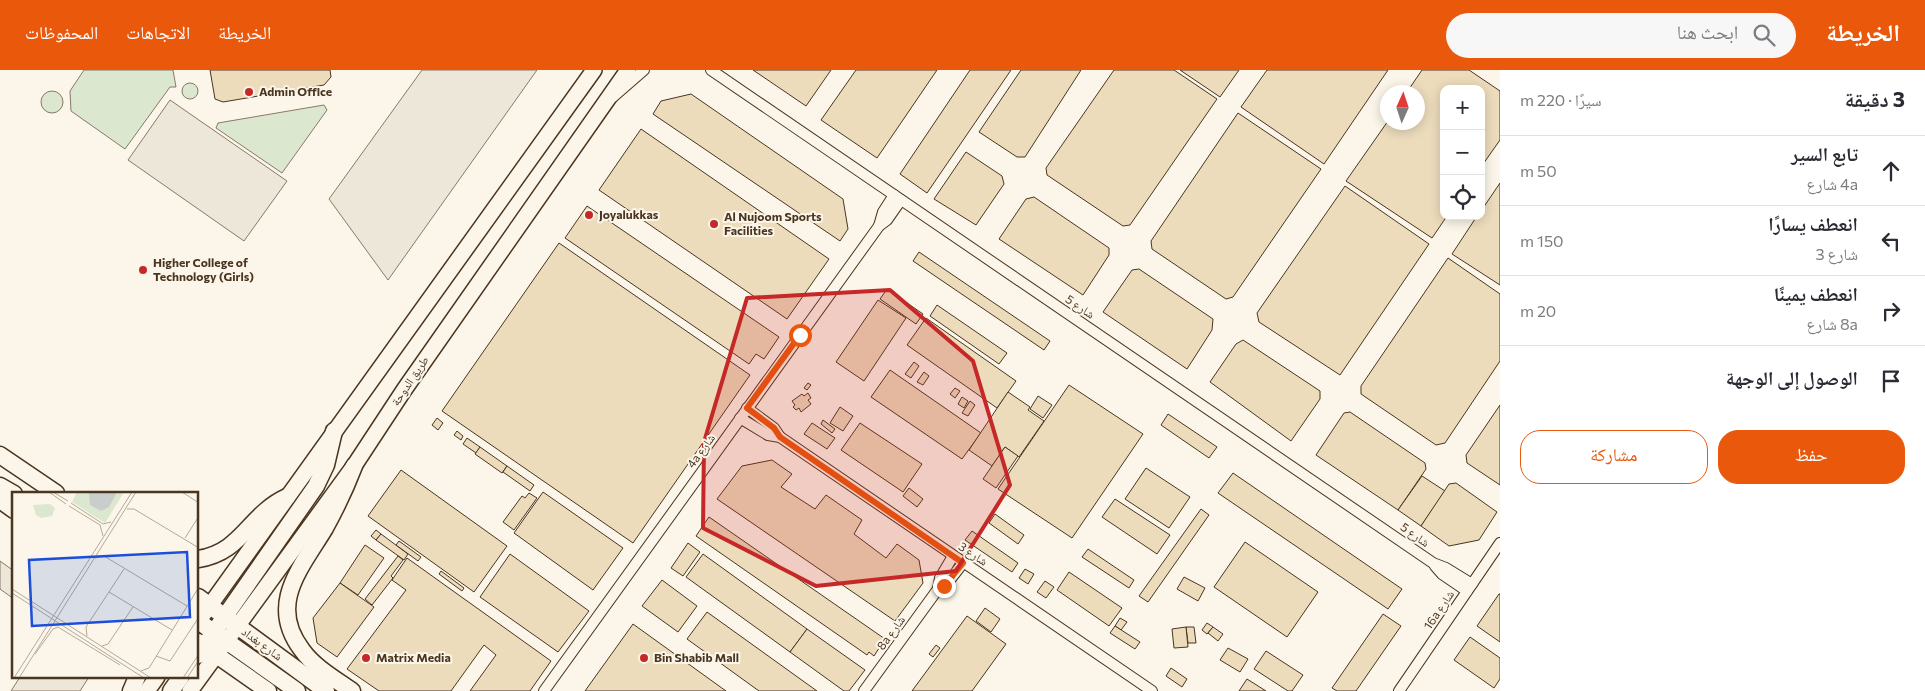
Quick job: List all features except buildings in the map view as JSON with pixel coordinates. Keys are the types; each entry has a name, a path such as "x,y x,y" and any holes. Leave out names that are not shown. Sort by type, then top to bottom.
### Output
{"main road":[{"path":"199,618 203,602 287,498 594,70"},
{"name":"طريق الدوحة","path":"231,622 354,466 404,390 628,70"},
{"path":"199,665 204,650 220,637 231,622 316,486 330,454 334,431"},
{"path":"0,455 53,492"},
{"path":"352,691 315,664 302,650 290,625 287,603 294,578 333,514 354,466"},
{"path":"0,486 12,493"},
{"path":"199,559 217,554 231,546 264,511 287,498"},
{"path":"0,500 12,509"},
{"name":"شارع بغداد","path":"203,602 326,691"},
{"path":"199,623 297,691"},
{"path":"204,650 268,691"},
{"path":"132,691 137,678"},
{"path":"147,691 156,678"},
{"path":"171,691 180,678"},
{"path":"190,691 194,678"}],"street":[{"path":"604,104 623,90 644,70"},
{"name":"شارع 5","path":"712,70 1433,563 1446,568 1470,588"},
{"name":"4a شارع","path":"544,691 879,226 883,212 898,198"},
{"name":"شارع 3","path":"747,408 774,428 780,437"},
{"name":"شارع 3","path":"740,418 762,432 780,437 1152,691"},
{"name":"16a شارع","path":"1398,691 1500,543"},
{"name":"8a شارع","path":"938,589 940,578 952,556"},
{"name":"8a شارع","path":"864,691 938,589 949,581 963,563"}],"highlighted area":[{"path":"890,290 973,361 1010,485 956,571 816,586 703,528 704,442 747,298"}],"green space":[{"path":"84,70 173,70 176,87 170,87 125,149 71,111 70,91"},
{"path":"190,83 198,91 190,99 182,91"},
{"path":"52,91 60,94 63,102 60,110 52,113 44,110 41,102 44,94"},
{"path":"324,105 327,110 282,173 216,128 218,123"}],"shaded area":[{"path":"422,70 537,70 388,280 329,199"},
{"path":"170,100 287,181 244,241 128,160"},
{"path":"0,561 12,570 12,598 0,589"},
{"path":"19,678 88,678 80,691 11,691"}],"place":[{"name":"Admin Office","path":"249,92"},
{"name":"Joyalukkas","path":"589,215"},
{"name":"Al Nujoom Sports Facilities","path":"714,224"},
{"name":"Higher College of Technology (Girls)","path":"143,270"},
{"name":"Matrix Media","path":"366,658"},
{"name":"Bin Shabib Mall","path":"644,658"}],"route":[{"path":"800,335 747,408 774,428 780,437 963,563 944,586"}]}
